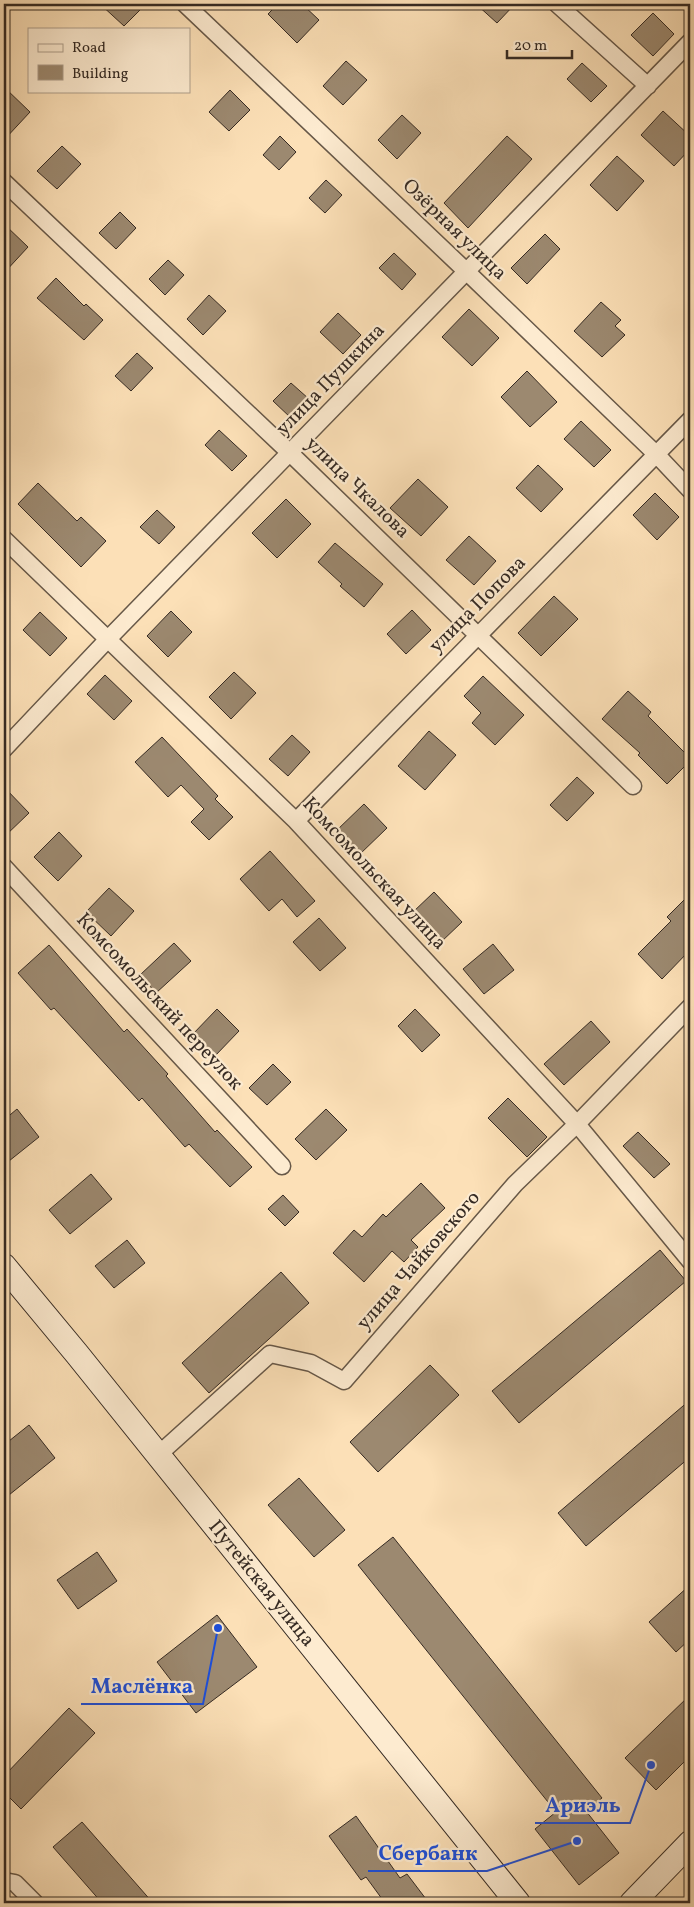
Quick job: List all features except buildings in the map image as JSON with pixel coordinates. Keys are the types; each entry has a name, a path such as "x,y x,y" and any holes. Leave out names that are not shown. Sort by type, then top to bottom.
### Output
{"main road":[{"name":"Путейская улица","path":"4,1266 518,1903"},
{"path":"632,1903 690,1843"}],"street":[{"name":"Озёрная улица","path":"185,4 466,271 657,455 690,490"},
{"path":"557,4 648,86"},
{"name":"улица Пушкина","path":"4,749 108,639 690,42"},
{"name":"улица Чкалова","path":"4,182 290,453 633,786"},
{"name":"улица Попова","path":"296,821 690,420"},
{"name":"Комсомольская улица","path":"4,539 296,821 577,1124 690,1261"},
{"name":"Комсомольский переулок","path":"4,867 282,1166"},
{"name":"улица Чайковского","path":"158,1456 270,1354 311,1363 344,1381 515,1184 577,1124 690,1007"},
{"path":"4,1881 15,1882 35,1903"}],"place":[{"name":"Маслёнка","path":"218,1628"},
{"name":"Ариэль","path":"651,1765"},
{"name":"Сбербанк","path":"577,1841"}]}
